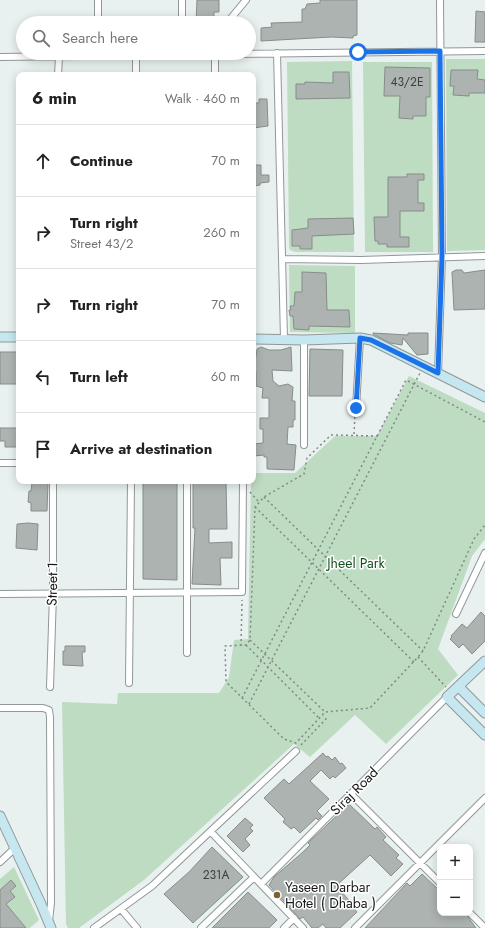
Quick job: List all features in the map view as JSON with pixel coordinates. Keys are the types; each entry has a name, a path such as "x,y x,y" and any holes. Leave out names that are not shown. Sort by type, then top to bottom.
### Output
{"street":[{"path":"98,0 98,16"},
{"path":"182,0 182,16"},
{"path":"233,16 246,0"},
{"path":"438,373 442,256 440,0"},
{"path":"256,53 485,51"},
{"path":"277,53 284,339"},
{"path":"0,56 16,56"},
{"path":"58,72 59,60"},
{"path":"136,60 136,72"},
{"path":"211,60 214,72"},
{"path":"283,259 361,260 442,256 485,256"},
{"path":"0,337 16,337"},
{"path":"256,339 304,340 360,338 371,340 485,397"},
{"path":"356,408 360,338"},
{"path":"304,340 304,444"},
{"path":"0,463 16,463"},
{"name":"Street 1","path":"50,687 53,594 53,484"},
{"path":"129,683 131,484"},
{"path":"187,484 187,654"},
{"path":"0,594 242,592 243,484"},
{"path":"456,614 485,553"},
{"path":"485,661 450,695 485,735"},
{"path":"459,687 485,713"},
{"name":"Siraj Road","path":"261,884 450,695"},
{"path":"0,708 43,708 49,710 51,903 47,926"},
{"path":"94,928 152,886 296,751"},
{"path":"351,794 438,880"},
{"path":"355,928 485,798"},
{"path":"0,816 15,848 47,926"},
{"path":"211,832 303,928"},
{"path":"0,862 15,848"},
{"path":"201,928 254,877"},
{"path":"121,908 137,928"},
{"path":"473,915 485,928"},
{"path":"284,928 294,918"}],"path":[{"path":"248,704 424,366"},
{"path":"242,698 406,380 485,422"},
{"path":"354,435 356,408"},
{"path":"378,436 331,435 307,458 304,474 264,497 255,507 250,640 246,645 225,646 226,682 284,739 296,742 320,719 325,712 370,708 414,662 423,651 474,539 485,525"},
{"path":"244,484 260,502"},
{"path":"264,497 423,651"},
{"path":"255,507 414,662"},
{"path":"241,646 242,592"},
{"path":"250,640 325,712"},
{"path":"246,645 320,719"},
{"path":"418,657 450,695"},
{"path":"296,751 326,719 322,716"}],"green space":[{"path":"446,59 485,59 485,250 447,251"},
{"path":"352,61 354,252 295,252 290,250 289,247 287,62"},
{"path":"363,62 432,62 433,252 365,252"},
{"path":"289,265 355,266 355,333 290,332"},
{"name":"Jheel Park","path":"409,376 485,413 485,539 472,556 438,649 458,675 386,744 355,715 310,757 294,744 144,880 79,928 68,928 66,924 62,702 117,704 118,693 219,693 229,677 234,640 248,639 251,484 256,484 256,473 295,473 335,436 377,436"},
{"path":"14,867 39,920 30,928 0,928 0,879"}],"building":[{"path":"197,0 219,0 219,12 214,12 214,16 196,16"},
{"path":"320,0 357,0 357,35 353,36 353,38 331,37 261,41 261,28 272,27 271,23 302,22 302,9 305,9 307,4 320,3"},
{"path":"476,11 485,12 485,42 475,42"},
{"path":"385,67 430,68 430,97 426,97 426,116 413,116 413,119 399,118 400,96 384,96"},
{"path":"451,70 478,70 477,79 485,80 485,93 469,93 469,96 453,95 454,86 450,86"},
{"path":"333,72 349,72 350,98 296,99 296,84 305,84 305,82 333,83"},
{"path":"259,99 267,99 268,126 256,128 256,103 259,103"},
{"path":"256,165 261,165 261,175 269,175 269,182 260,183 260,185 256,186"},
{"path":"407,174 424,174 424,180 418,180 418,203 424,203 424,211 400,211 400,237 409,237 409,247 387,247 387,244 378,244 378,241 375,241 374,217 388,217 388,177 407,177"},
{"path":"353,218 354,234 312,236 312,249 300,249 300,246 292,246 292,230 308,228 308,219"},
{"path":"462,270 464,273 485,270 485,309 454,310 452,272"},
{"path":"302,272 326,273 327,310 349,310 350,327 309,326 309,330 294,329 293,316 290,316 289,310 291,310 290,306 294,306 295,292 302,292"},
{"path":"373,333 408,335 408,333 428,333 428,354 417,355 403,338 402,345 390,343"},
{"path":"261,347 269,350 281,350 291,347 292,371 272,370 273,381 279,386 288,384 293,387 292,401 295,401 295,420 293,420 293,427 288,427 287,444 296,445 294,470 267,469 267,457 264,457 264,455 256,456 256,444 263,443 263,429 260,429 260,418 269,418 269,398 262,398 263,388 256,386 257,349"},
{"path":"310,349 343,350 342,396 309,396"},
{"path":"0,352 16,352 16,384 0,384"},
{"path":"0,428 16,428 16,447 5,447 5,441 0,441"},
{"path":"32,484 48,484 47,511 31,511 31,503 28,502 29,491 31,491"},
{"path":"143,484 177,484 177,580 143,579"},
{"path":"193,484 226,484 227,529 209,529 209,543 232,542 232,558 220,558 221,585 192,584 195,528 193,528"},
{"path":"17,524 38,524 37,550 16,548"},
{"path":"481,612 485,616 485,641 472,654 463,644 459,648 450,639 462,624 467,628"},
{"path":"65,646 85,646 85,652 82,652 83,666 63,665 63,651 65,651"},
{"path":"323,753 326,757 328,756 332,760 335,757 340,764 342,763 346,768 335,778 333,776 330,779 321,770 310,781 329,799 317,811 322,816 318,820 316,818 300,833 294,827 291,829 283,822 285,819 264,798 284,779 289,784"},
{"path":"349,804 375,829 377,827 386,837 383,840 399,855 396,858 403,864 391,876 370,855 336,886 349,900 348,901 357,912 340,928 326,928 323,924 318,928 312,928 303,917 300,919 269,885 274,877 303,852 310,845 308,843"},
{"path":"245,818 253,825 250,828 253,831 245,839 250,845 243,852 227,836"},
{"path":"212,847 243,877 193,923 164,894 189,872"},
{"path":"422,874 437,888 437,916 467,916 476,928 365,928 407,883 410,886"},
{"path":"11,880 16,886 10,891 15,897 6,904 26,928 0,928 0,890"},
{"path":"248,892 277,920 269,928 212,928"}],"place":[{"name":"Yaseen Darbar Hotel ( Dhaba )","path":"277,895"}],"route":[{"path":"356,408 360,338 371,340 438,373 442,256 440,51 358,52"}]}
